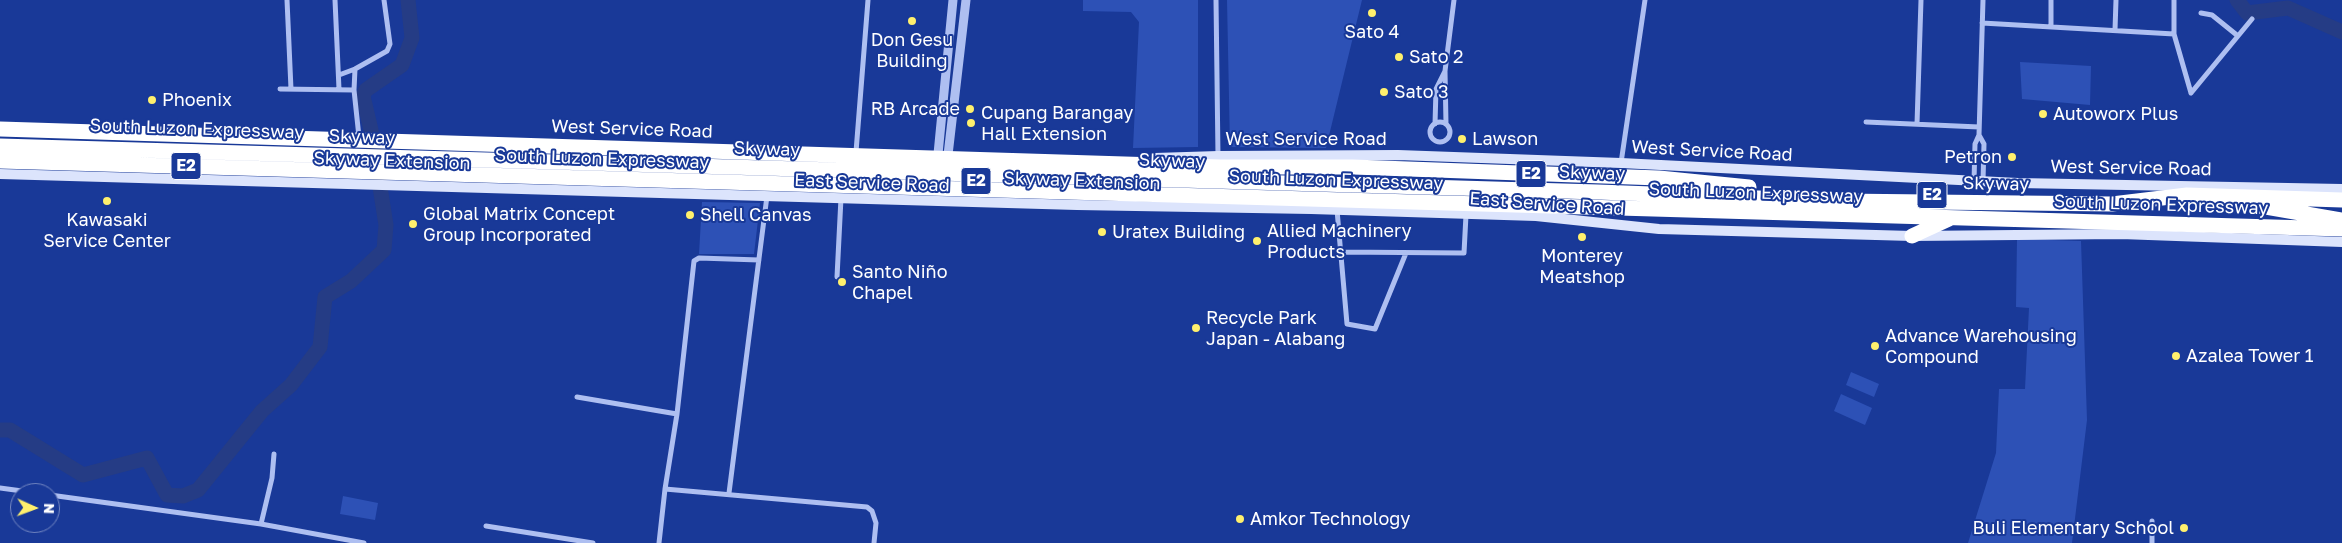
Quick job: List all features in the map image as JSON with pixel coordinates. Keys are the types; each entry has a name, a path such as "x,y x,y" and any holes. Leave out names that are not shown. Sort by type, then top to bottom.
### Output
{"highway":[{"name":"Skyway Extension","path":"0,128 1211,167 1353,167 1658,178 1779,190 1839,201"},
{"name":"South Luzon Expressway","path":"0,144 370,144 2342,206"},
{"name":"Skyway","path":"0,144 1598,192 1839,201 2112,204 2186,195 2342,200"},
{"name":"Skyway","path":"0,152 1952,208 2112,210 2188,204 2221,205"},
{"name":"South Luzon Expressway","path":"0,160 378,178 1952,221 2342,229"},
{"name":"Skyway Extension","path":"0,169 1728,217 1952,221"},
{"path":"2239,206 2267,206 2331,220 2342,220"},
{"name":"E2","path":"1952,221 2111,230 2220,229"},
{"path":"1912,236 1952,221"},
{"path":"2238,229 2342,240"}],"main road":[{"name":"West Service Road","path":"0,128 370,144 856,152 1124,160 1218,156 1440,157 1621,163 1978,181 2342,189"},
{"name":"East Service Road","path":"0,174 378,178 767,196 1536,216 1659,229 1912,236 2121,234 2342,240"}],"street":[{"path":"287,0 292,89"},
{"path":"335,0 340,75 339,89"},
{"path":"340,75 356,70 387,51 390,44 384,0"},
{"path":"856,152 868,0"},
{"path":"943,155 953,0"},
{"path":"943,155 966,0"},
{"path":"1216,0 1218,156"},
{"path":"1446,124 1445,71 1454,0"},
{"path":"1621,163 1645,0"},
{"path":"1917,124 1922,0"},
{"path":"1978,181 1974,160 1975,144 1979,135 1983,0"},
{"path":"2051,0 2051,26"},
{"path":"2115,30 2116,0"},
{"path":"2174,0 2174,34 2191,92 2252,19"},
{"path":"2201,13 2212,15 2238,36"},
{"path":"1982,23 2174,34"},
{"path":"356,70 354,90 370,144"},
{"path":"1435,121 1446,124 1450,128 1449,137 1446,141 1434,140 1431,135 1431,129 1435,121 1436,88 1445,71"},
{"path":"280,88 354,90"},
{"path":"1866,122 1979,127"},
{"path":"1978,181 1984,160 1984,144 1979,135"},
{"path":"1440,142 1440,157"},
{"path":"1974,160 1984,160"},
{"path":"729,493 767,196"},
{"path":"837,277 841,198"},
{"path":"1337,210 1339,252 1347,324 1375,329 1406,253"},
{"path":"1339,252 1464,254 1466,214"},
{"path":"659,543 665,489 677,414 694,261 699,258 759,260"},
{"path":"577,397 677,414"},
{"path":"261,524 272,478 274,454"},
{"path":"665,489 729,493 868,507 872,511 876,523 874,543"},
{"path":"60,496 261,524 364,543"},
{"path":"2152,521 2152,543"},
{"path":"486,526 592,543"}],"shaded area":[{"path":"1083,0 1198,0 1198,147 1133,148 1139,22 1131,12 1083,11"},
{"path":"1227,0 1362,0 1326,148 1230,147"},
{"path":"2020,62 2091,66 2090,105 2022,99"},
{"path":"702,202 760,203 754,254 699,254"},
{"path":"2017,239 2081,241 2087,420 2072,543 1968,543 1996,453 1999,389 2025,389 2029,308 2016,307"},
{"path":"1851,372 1879,384 1874,397 1846,385"},
{"path":"1841,394 1872,408 1865,425 1834,411"},
{"path":"343,496 378,503 375,520 340,514"}],"waterway":[{"path":"0,430 10,430 83,475 147,458 167,495 183,496 198,490 262,411 291,385 320,347 325,297 351,281 384,250 386,225 371,130 363,96 366,90 402,65 412,38 408,0"},
{"path":"2237,0 2247,13 2288,8 2342,32"}],"tunnel":[{"path":"2221,205 2239,206"}],"place":[{"name":"Sato 4","path":"1372,13"},
{"name":"Don Gesu Building","path":"912,21"},
{"name":"Sato 2","path":"1399,57"},
{"name":"Sato 3","path":"1384,92"},
{"name":"Phoenix","path":"152,100"},
{"name":"RB Arcade","path":"970,109"},
{"name":"Autoworx Plus","path":"2043,114"},
{"name":"Cupang Barangay Hall Extension","path":"971,123"},
{"name":"Lawson","path":"1462,139"},
{"name":"Petron","path":"2012,157"},
{"name":"Kawasaki Service Center","path":"107,201"},
{"name":"Shell Canvas","path":"690,215"},
{"name":"Global Matrix Concept Group Incorporated","path":"413,224"},
{"name":"Uratex Building","path":"1102,232"},
{"name":"Monterey Meatshop","path":"1582,237"},
{"name":"Allied Machinery Products","path":"1257,241"},
{"name":"Santo Niño Chapel","path":"842,282"},
{"name":"Recycle Park Japan - Alabang","path":"1196,328"},
{"name":"Advance Warehousing Compound","path":"1875,346"},
{"name":"Azalea Tower 1","path":"2176,356"},
{"name":"Amkor Technology","path":"1240,519"},
{"name":"Buli Elementary School","path":"2184,528"}]}
